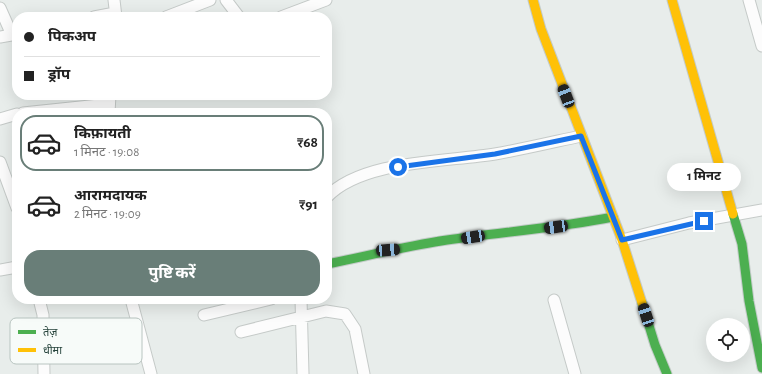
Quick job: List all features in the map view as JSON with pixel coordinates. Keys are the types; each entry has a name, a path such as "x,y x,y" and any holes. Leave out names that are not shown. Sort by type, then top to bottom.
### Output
{"street":[{"path":"114,0 116,12"},
{"path":"179,12 210,0"},
{"path":"226,0 235,12"},
{"path":"294,12 326,0"},
{"path":"533,0 581,136 622,240 667,374"},
{"path":"672,0 742,244 749,301 762,368"},
{"path":"749,0 762,46"},
{"path":"0,8 12,29"},
{"path":"0,37 12,35"},
{"path":"71,108 109,104"},
{"path":"0,119 12,115"},
{"path":"332,192 354,177 375,171 495,154 581,136"},
{"path":"0,162 12,194"},
{"path":"622,240 689,224 762,210"},
{"path":"332,263 388,250 482,236 568,226 613,217"},
{"path":"0,270 12,268"},
{"path":"554,300 575,374"},
{"path":"40,304 42,318"},
{"path":"132,304 136,318"},
{"path":"204,315 250,304"},
{"path":"301,304 303,374"},
{"path":"241,332 326,311 345,314 355,329 364,374"},
{"path":"142,340 151,374"},
{"path":"44,364 44,374"}],"traffic: fast":[{"path":"733,214 742,244 749,301 762,368"},
{"path":"332,263 432,242 572,224 613,217"},
{"path":"642,303 655,345 667,374"}],"traffic: slow":[{"path":"533,0 541,29 622,240 642,303"},
{"path":"672,0 733,214"}],"route":[{"path":"398,167 495,154 581,136 622,240 704,221"}]}
